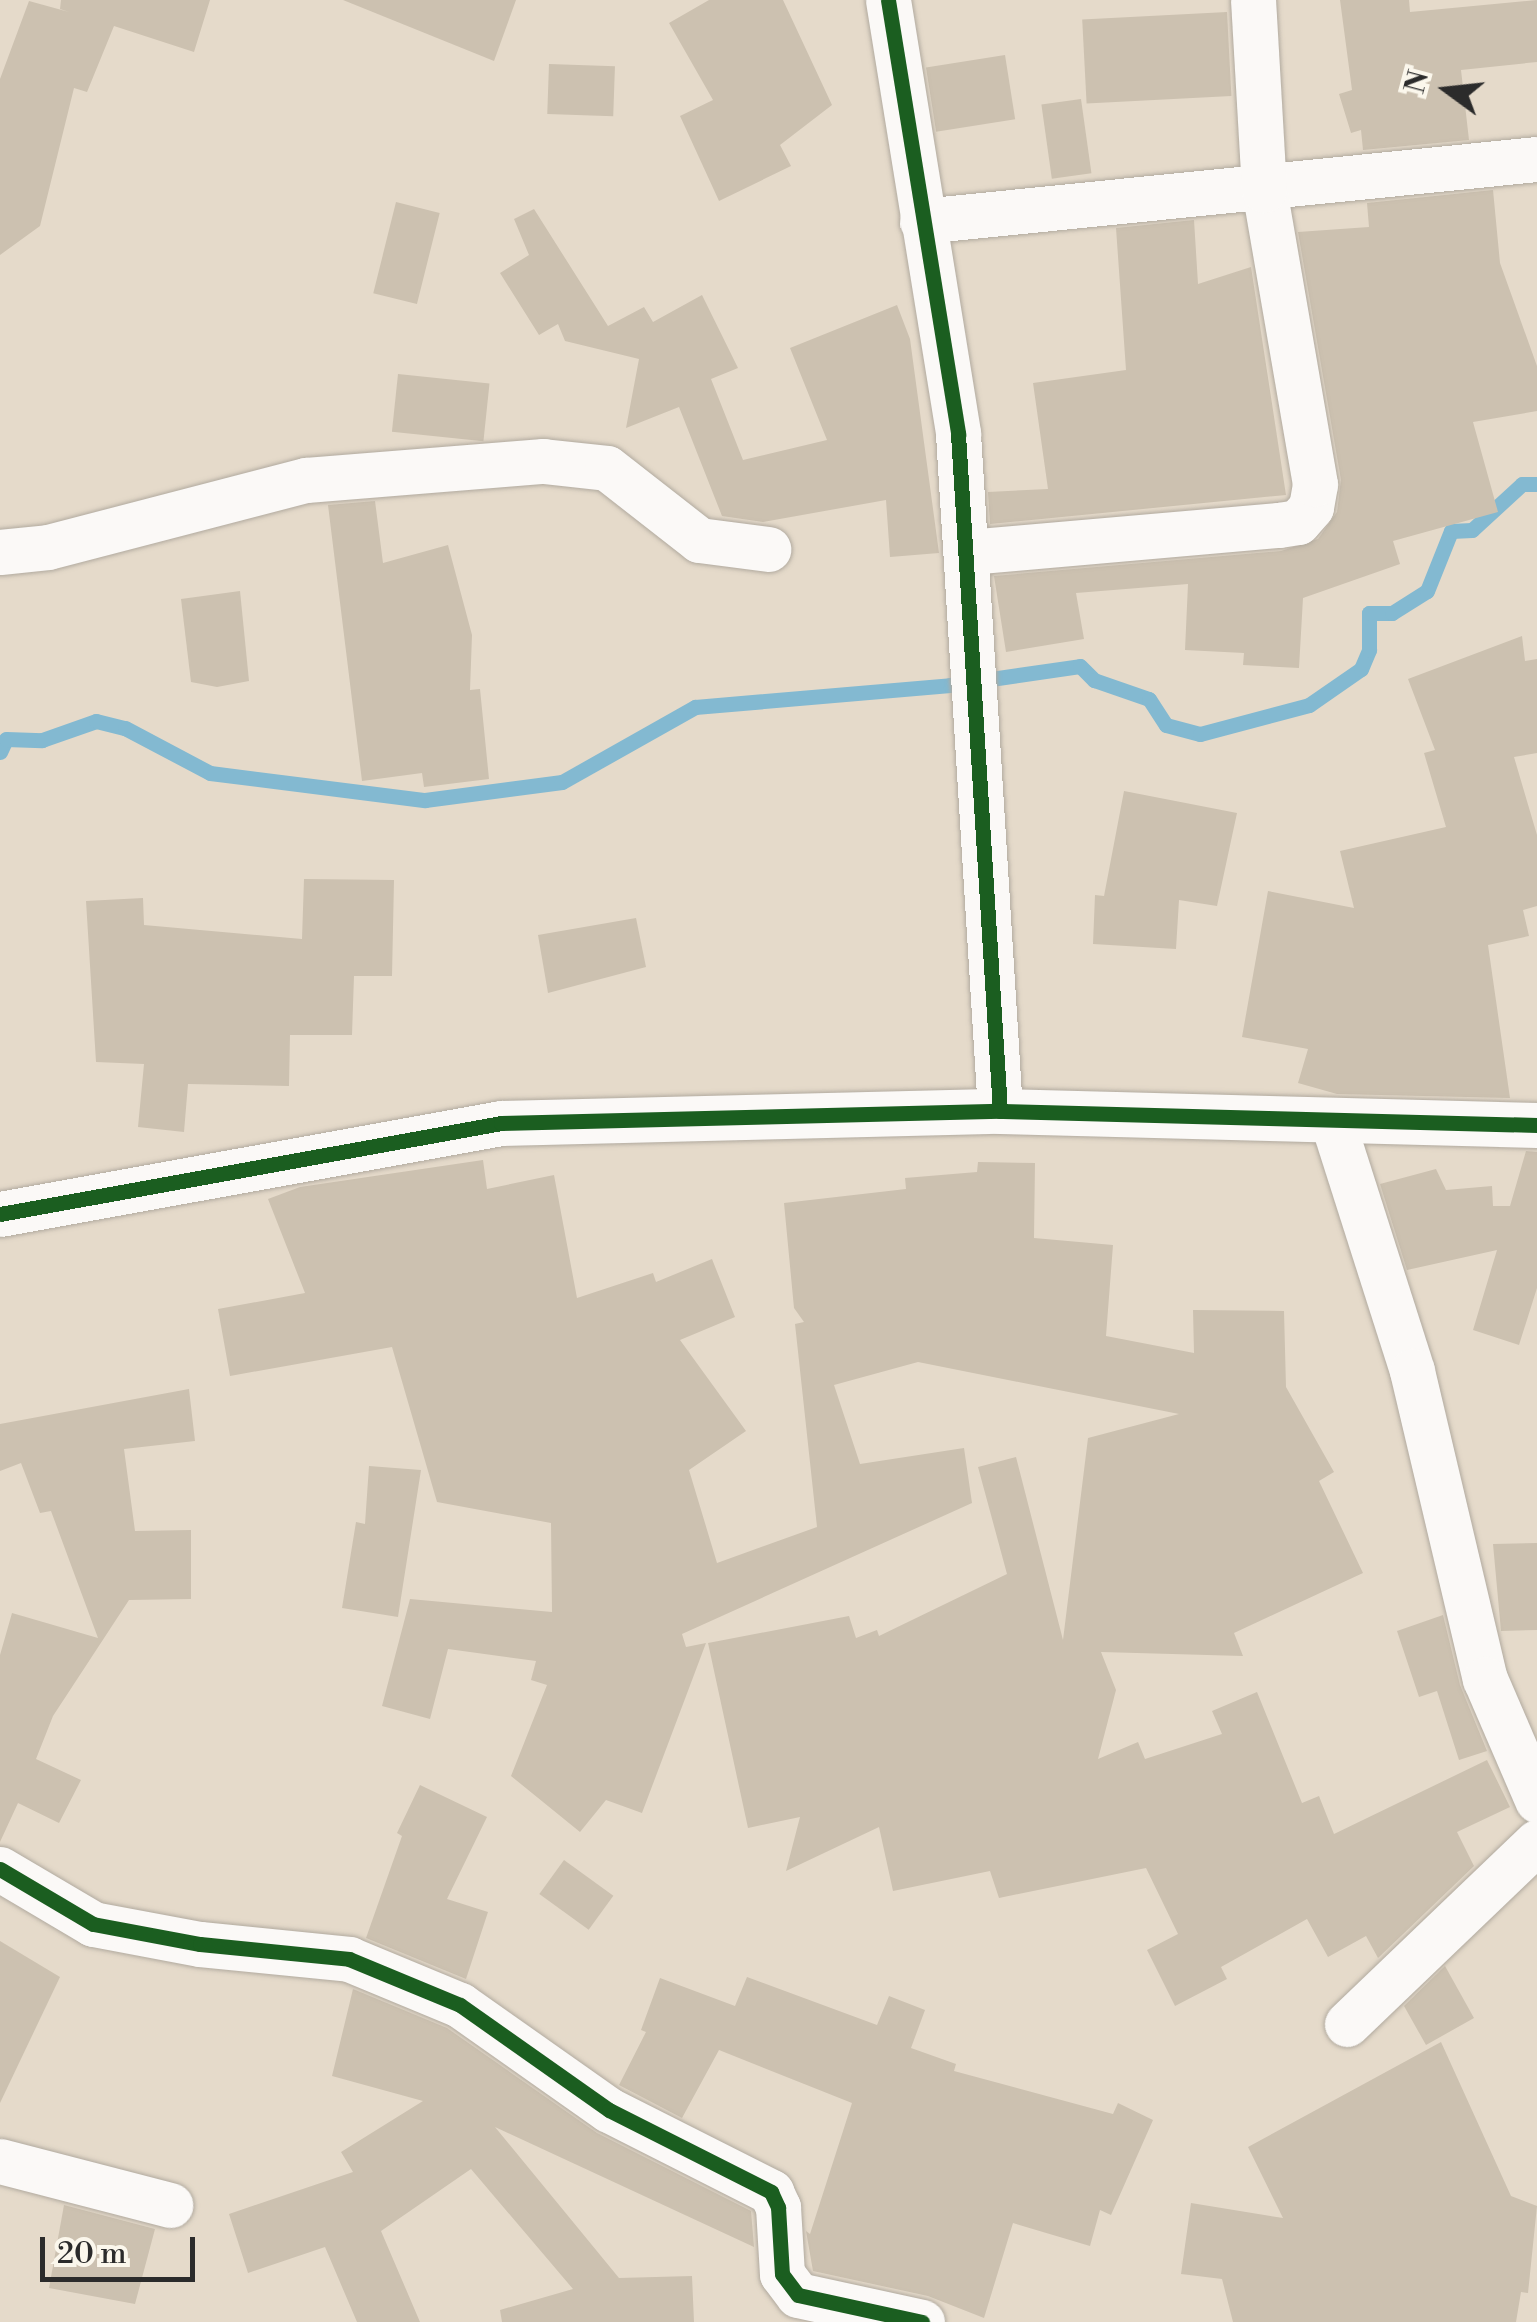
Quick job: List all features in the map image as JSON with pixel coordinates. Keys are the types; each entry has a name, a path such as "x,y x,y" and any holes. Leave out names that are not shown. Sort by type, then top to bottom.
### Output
{"street":[{"path":"888,0 958,434 1000,1111"},
{"path":"968,552 1279,525 1298,522 1311,508 1315,484 1264,190 1253,0"},
{"path":"922,221 1264,190 1537,159"},
{"path":"0,552 48,547 306,480 543,461 607,468 698,540 768,549"},
{"path":"0,1214 501,1123 1000,1111 1333,1124 1537,1125"},
{"path":"1333,1124 1412,1370 1485,1679 1537,1800"},
{"path":"1347,2024 1537,1842"},
{"path":"0,1869 93,1924 200,1944 349,1959 460,2005 609,2110 770,2192 778,2207 782,2274 798,2295 922,2322"},
{"path":"0,2161 170,2204"}],"building":[{"path":"61,0 210,0 194,52 114,26 87,92 74,88 40,226 0,255 0,79 29,1 69,12 60,9"},
{"path":"343,0 516,0 494,61"},
{"path":"709,0 783,0 832,105 780,145 791,166 719,201 680,116 713,100 669,23"},
{"path":"1340,0 1409,0 1410,12 1537,0 1537,62 1461,70 1469,140 1363,150 1361,130 1351,133 1339,94 1352,90"},
{"path":"1227,12 1231,96 1087,103 1082,20"},
{"path":"1005,55 1015,119 936,132 926,68"},
{"path":"549,64 615,66 613,116 547,114"},
{"path":"1081,99 1091,173 1052,179 1041,105"},
{"path":"1493,190 1500,263 1537,366 1537,411 1473,422 1498,512 1393,541 1400,564 1303,598 1299,668 1243,665 1244,653 1185,650 1188,584 1076,593 1084,639 1006,652 994,576 1281,551 1318,539 1337,512 1341,480 1298,232 1369,227 1367,203"},
{"path":"396,202 440,213 417,304 373,293"},
{"path":"534,209 608,326 644,307 653,322 702,295 738,368 711,379 743,460 827,440 790,348 897,305 910,339 939,553 890,557 886,500 763,522 722,516 679,407 626,428 639,359 565,341 558,324 539,335 500,273 529,255 514,219"},
{"path":"1194,220 1198,284 1251,267 1286,495 990,524 988,492 1048,489 1033,383 1126,370 1116,228"},
{"path":"398,374 489,384 483,441 392,432"},
{"path":"375,501 383,563 448,545 472,635 470,690 480,689 489,779 424,787 422,773 362,781 328,505"},
{"path":"240,591 249,681 217,687 191,682 181,599"},
{"path":"1522,636 1525,661 1537,659 1537,753 1514,757 1537,835 1537,906 1523,910 1529,936 1488,945 1510,1098 1337,1094 1298,1083 1308,1049 1242,1037 1268,891 1354,908 1340,851 1446,827 1424,753 1435,750 1408,679"},
{"path":"1124,791 1237,813 1217,906 1179,900 1176,949 1093,944 1095,895 1104,896"},
{"path":"304,879 394,880 392,976 354,976 352,1035 290,1035 289,1086 188,1084 184,1132 138,1127 144,1064 96,1062 86,901 143,898 144,925 302,939"},
{"path":"636,918 646,967 548,993 538,935"},
{"path":"1526,1151 1537,1152 1537,1288 1519,1345 1473,1330 1497,1250 1407,1270 1380,1184 1436,1169 1446,1190 1492,1186 1493,1206 1510,1206"},
{"path":"483,1160 487,1189 554,1175 577,1298 653,1273 656,1282 712,1259 735,1317 680,1340 746,1431 689,1470 717,1563 817,1527 795,1324 804,1322 794,1308 784,1203 906,1189 905,1178 977,1172 978,1162 1035,1163 1034,1238 1113,1245 1106,1336 1194,1353 1193,1310 1284,1311 1286,1387 1334,1472 1319,1481 1363,1573 1234,1633 1243,1656 1101,1652 1116,1690 1098,1759 1138,1742 1145,1759 1222,1734 1212,1711 1257,1692 1302,1803 1319,1796 1334,1834 1487,1760 1510,1807 1457,1832 1474,1866 1378,1958 1366,1936 1328,1957 1307,1919 1221,1967 1227,1979 1175,2006 1147,1950 1178,1934 1146,1868 999,1898 990,1871 893,1891 879,1827 786,1871 800,1817 748,1828 708,1643 849,1616 856,1638 877,1630 879,1636 1007,1574 978,1467 1016,1457 1063,1640 1088,1438 1179,1414 918,1362 834,1385 860,1464 964,1448 972,1503 682,1634 686,1647 706,1643 642,1813 606,1800 580,1832 511,1776 547,1685 531,1680 536,1661 448,1649 430,1719 382,1706 410,1599 552,1612 551,1523 437,1502 392,1347 230,1376 218,1309 305,1293 268,1199 300,1187"},
{"path":"189,1389 195,1441 124,1449 135,1531 191,1530 191,1599 129,1600 53,1716 36,1759 81,1780 59,1823 18,1803 0,1842 0,1655 12,1613 98,1638 51,1511 40,1513 21,1463 0,1471 0,1424"},
{"path":"369,1466 421,1470 398,1617 342,1608 356,1522 365,1524"},
{"path":"1537,1543 1537,1630 1501,1631 1493,1544"},
{"path":"1443,1615 1460,1685 1487,1751 1459,1760 1437,1691 1419,1697 1397,1631"},
{"path":"420,1785 487,1817 447,1899 488,1912 466,1979 366,1938 402,1836 397,1833"},
{"path":"564,1860 613,1896 589,1930 539,1894"},
{"path":"0,1941 60,1977 0,2103"},
{"path":"1445,1966 1474,2018 1426,2045 1404,2006"},
{"path":"747,1977 877,2025 889,1996 925,2010 911,2048 956,2064 954,2071 1113,2114 1118,2103 1153,2120 1111,2215 1100,2210 1090,2246 1013,2223 984,2318 928,2296 813,2271 806,2231 810,2234 852,2103 719,2050 682,2118 619,2085 646,2032 641,2030 660,1978 735,2006"},
{"path":"353,1989 447,2028 597,2133 751,2211 754,2247 495,2127 619,2278 692,2276 694,2322 502,2322 500,2310 573,2289 471,2169 381,2231 420,2322 357,2322 325,2247 248,2273 229,2214 353,2172 341,2152 423,2101 332,2076"},
{"path":"1441,2042 1511,2196 1537,2206 1528,2293 1521,2292 1516,2322 1233,2322 1222,2279 1181,2274 1191,2203 1283,2218 1248,2147"},
{"path":"64,2205 155,2229 135,2304 49,2288"}],"waterway":[{"path":"0,752 6,739 42,740 96,721 125,728 210,773 425,800 562,782 695,707 950,685 1080,666 1094,680 1149,699 1166,725 1200,734 1309,705 1361,669 1369,650 1369,613 1392,613 1427,591 1451,531 1472,530 1522,484 1537,484"}],"cycle path":[{"path":"888,0 958,434 1000,1111"},
{"path":"0,1214 501,1123 1000,1111 1537,1125"},
{"path":"0,1869 93,1924 200,1944 349,1959 460,2005 609,2110 771,2192 778,2207 782,2274 798,2295 922,2322"}]}
